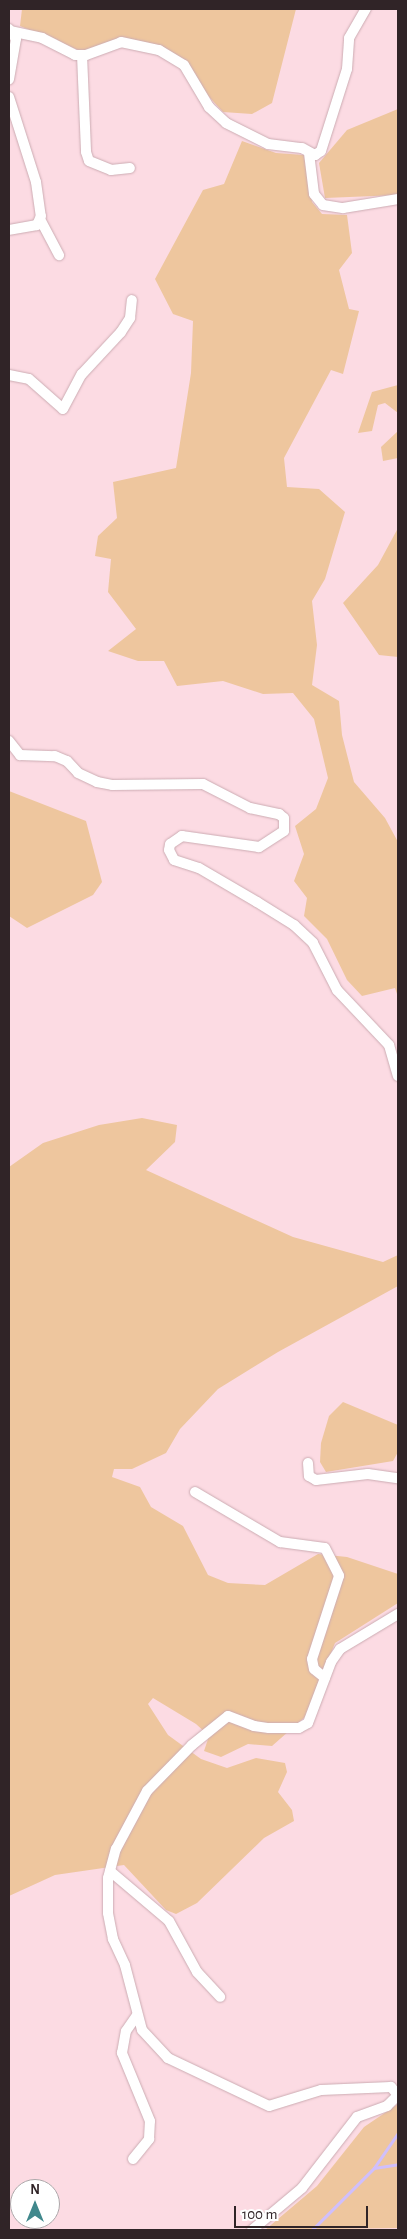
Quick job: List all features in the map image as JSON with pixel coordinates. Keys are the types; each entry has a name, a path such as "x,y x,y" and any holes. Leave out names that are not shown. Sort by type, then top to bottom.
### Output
{"street":[{"path":"10,30 42,38 75,55 82,55 121,42 159,50 184,65 204,100 226,123 268,144 296,147 315,155 321,151 348,70 349,38 366,9"},
{"path":"9,79 16,39 10,30"},
{"path":"82,55 86,152 89,161 111,170 130,168"},
{"path":"9,97 36,182 40,219 59,255"},
{"path":"309,153 314,194 323,205 343,208 398,199"},
{"path":"9,230 31,227 40,219"},
{"path":"9,375 29,379 63,409 82,374 121,332 130,318 132,300"},
{"path":"9,741 20,756 55,756 67,761 78,773 97,782 112,785 203,784 250,808 279,814 284,818 284,831 259,847 182,836 170,844 169,850 174,860 199,868 257,902 294,925 313,942 336,990 389,1045 398,1076"},
{"path":"308,1463 309,1476 316,1480 368,1474 398,1478"},
{"path":"195,1492 280,1542 325,1548 339,1576 312,1659 314,1669 324,1678"},
{"path":"252,2230 302,2188 357,2118 387,2106 398,2095 391,2087 346,2088 321,2090 277,2106 259,2104 168,2058 142,2030 137,2015 108,1913 110,1871 116,1849 147,1791 192,1745 228,1716 254,1726 299,1728 308,1723 324,1678 340,1650 398,1614"},
{"path":"110,1871 169,1922 197,1972 220,1997"},
{"path":"133,2159 149,2139 150,2121 122,2053 126,2031 137,2015"}],"shaded area":[{"path":"22,9 296,9 272,103 252,114 223,112 200,87 187,62 125,39 83,52 20,26"},
{"path":"398,109 398,195 325,198 319,163 347,130"},
{"path":"242,141 276,153 304,155 312,202 322,214 347,215 352,253 339,270 349,309 359,311 343,374 331,370 284,458 287,487 319,489 345,512 325,579 312,601 317,645 312,685 339,701 342,735 354,782 385,818 398,842 398,997 395,988 362,996 347,980 327,939 304,916 307,898 294,881 304,854 295,826 316,809 328,778 314,719 293,693 263,694 223,681 177,686 164,661 138,661 108,651 136,629 108,592 111,559 95,556 98,536 117,518 113,482 176,468 191,373 193,321 173,314 155,279 203,190 224,184"},
{"path":"398,385 398,413 385,403 378,405 372,431 358,433 372,392"},
{"path":"398,431 398,458 383,461 381,447"},
{"path":"398,528 398,657 379,655 343,603 378,565"},
{"path":"9,791 86,821 102,882 93,895 27,928 9,916"},
{"path":"142,1118 177,1125 175,1142 146,1170 293,1237 383,1262 398,1255 398,1286 278,1352 218,1389 180,1429 166,1453 132,1469 114,1469 112,1477 140,1487 151,1507 183,1526 208,1575 228,1583 265,1585 318,1554 347,1557 398,1574 398,1603 335,1643 306,1716 272,1746 248,1744 221,1757 204,1751 209,1736 196,1724 153,1698 148,1704 168,1735 201,1759 227,1768 256,1758 285,1763 287,1772 278,1792 292,1810 294,1821 264,1838 197,1903 176,1914 166,1910 124,1865 55,1875 9,1896 9,1167 43,1143 99,1125"},
{"path":"343,1402 398,1425 398,1452 393,1461 326,1472 320,1462 321,1443 329,1416"},
{"path":"398,2104 398,2228 265,2230 317,2186 364,2127"}],"waterway":[{"path":"374,2168 398,2133"},
{"path":"312,2230 374,2168 398,2164"}]}
